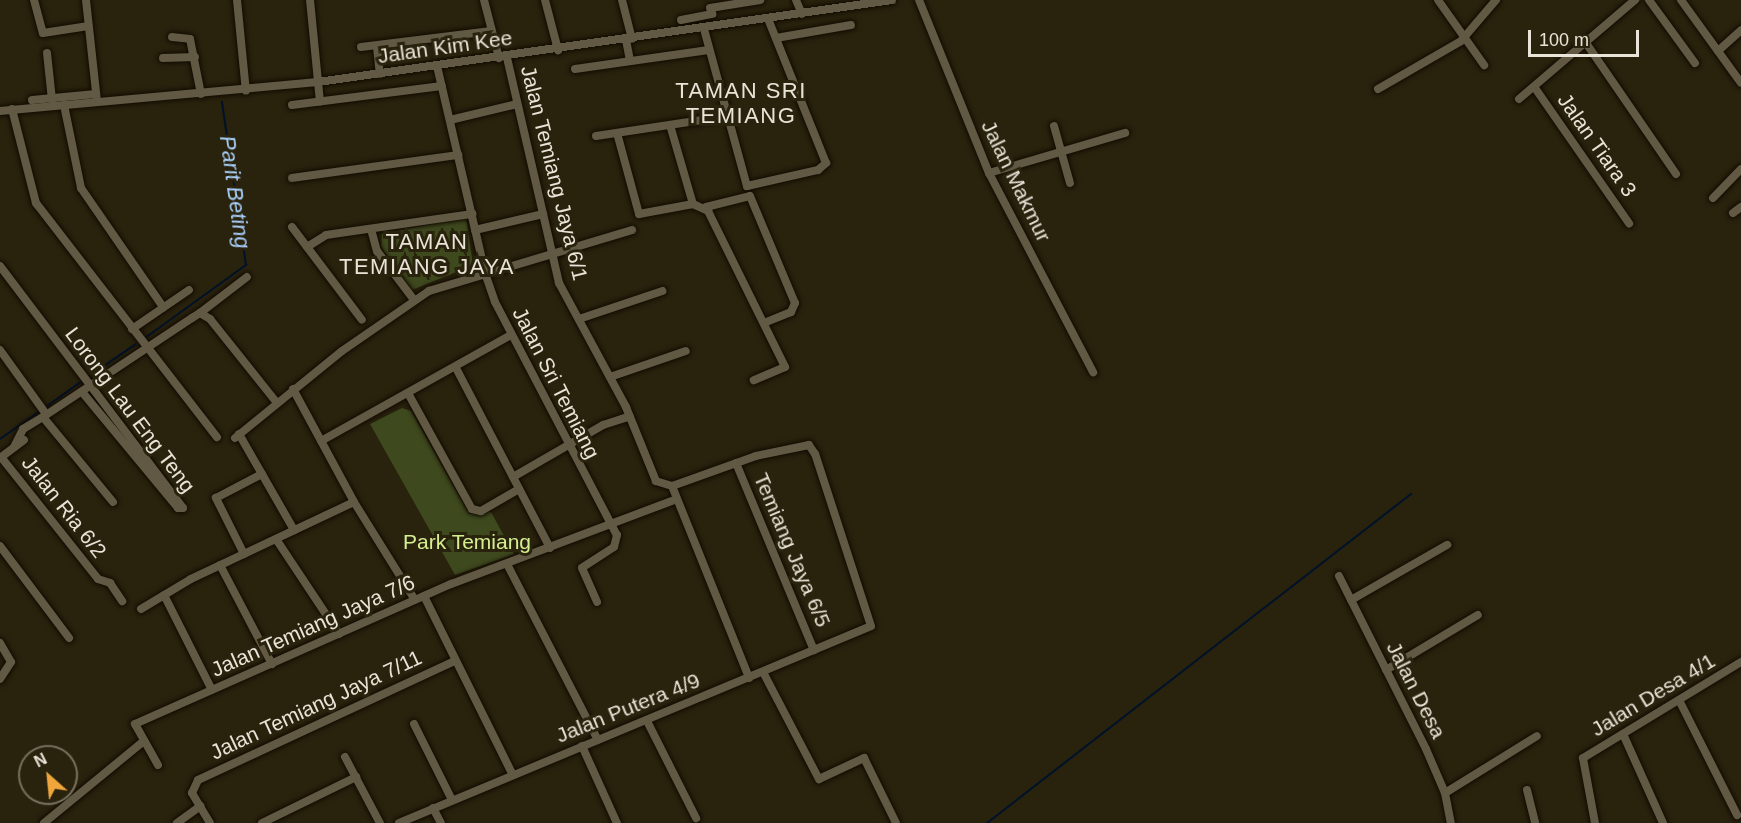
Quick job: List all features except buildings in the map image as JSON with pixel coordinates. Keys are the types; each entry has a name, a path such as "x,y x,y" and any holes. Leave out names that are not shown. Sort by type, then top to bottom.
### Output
{"street":[{"path":"34,0 43,33 88,27"},
{"path":"32,100 52,102 97,98 86,0"},
{"path":"237,0 246,91"},
{"path":"310,0 320,102"},
{"name":"Jalan Temiang Jaya 6/1","path":"484,0 491,31 503,57 517,104 558,283 630,416 657,481 668,487 749,678"},
{"path":"545,0 558,50"},
{"path":"622,0 630,60"},
{"path":"681,20 709,7 760,0"},
{"path":"796,0 802,14"},
{"name":"Jalan Kim Kee","path":"0,111 52,102 64,105 97,98 246,91 558,50 892,0"},
{"name":"Jalan Makmur","path":"919,0 989,173 1093,372"},
{"path":"1438,0 1484,65"},
{"path":"1378,89 1466,38 1483,12 1497,0"},
{"path":"1519,99 1535,88 1635,0"},
{"path":"1649,0 1695,63"},
{"path":"1681,0 1720,48 1741,82"},
{"path":"709,7 717,27"},
{"path":"704,29 747,186 825,166 768,19"},
{"path":"776,38 851,25"},
{"path":"1720,48 1741,30"},
{"path":"362,47 377,47 491,31"},
{"path":"172,37 190,39 201,94"},
{"path":"1586,43 1676,174"},
{"path":"377,47 380,74"},
{"path":"575,69 710,50"},
{"path":"46,53 52,102"},
{"path":"163,58 195,57"},
{"name":"Jalan Sri Temiang","path":"437,66 484,273 511,335 611,526"},
{"path":"292,105 442,86"},
{"name":"Jalan Tiara 3","path":"1535,88 1629,224"},
{"path":"450,120 517,104"},
{"path":"64,105 81,188 163,307"},
{"path":"12,109 36,203 139,339 217,436"},
{"path":"596,136 729,116"},
{"path":"670,125 693,204"},
{"path":"1054,126 1071,183"},
{"path":"617,133 639,214 693,204 706,207 750,196 795,303 791,312 764,323"},
{"path":"989,173 1125,133"},
{"path":"292,178 458,155"},
{"path":"1713,198 1741,169"},
{"path":"706,207 784,367 754,380"},
{"path":"1733,213 1741,207"},
{"path":"306,248 326,235 472,214"},
{"path":"475,230 543,214"},
{"path":"292,228 362,321"},
{"path":"371,229 377,251 414,300"},
{"path":"294,530 237,436 293,389 414,300 440,287 484,273 632,231"},
{"name":"Lorong Lau Eng Teng","path":"0,266 85,384 178,508 183,508 85,384"},
{"path":"139,339 200,313 247,277"},
{"path":"14,447 23,429 43,411 85,384 139,339 163,307 189,290"},
{"path":"579,319 662,291"},
{"path":"200,313 210,319 277,403"},
{"path":"321,441 409,395 511,335"},
{"path":"0,351 113,502"},
{"path":"610,377 686,351"},
{"path":"456,368 550,548"},
{"path":"293,389 354,502 420,598 512,773"},
{"path":"409,395 472,509 481,511 519,489"},
{"path":"513,477 603,425 630,416"},
{"path":"1,458 24,440"},
{"name":"Jalan Putera 4/9","path":"399,823 512,773 647,721 871,626 815,454 808,445 736,463"},
{"name":"Jalan Ria 6/2","path":"1,458 98,579 110,583 122,602"},
{"path":"668,487 736,463"},
{"name":"Temiang Jaya 6/5","path":"736,463 814,650"},
{"path":"244,554 216,498 262,474"},
{"name":"Jalan Temiang Jaya 7/6","path":"144,741 135,724 420,598 672,501"},
{"path":"141,609 220,565 354,502"},
{"path":"597,602 582,568 614,547 618,539 611,526"},
{"path":"276,539 339,634"},
{"path":"1351,600 1447,545"},
{"path":"0,546 69,638"},
{"path":"507,564 597,740"},
{"path":"220,565 272,664"},
{"name":"Jalan Desa","path":"1339,576 1445,794 1451,823"},
{"path":"165,595 212,690"},
{"path":"1386,670 1478,615"},
{"path":"0,642 11,662 0,679"},
{"name":"Jalan Temiang Jaya 7/11","path":"200,806 192,793 193,784 454,661"},
{"name":"Jalan Desa 4/1","path":"1595,823 1583,758 1741,662"},
{"path":"763,672 819,779 864,758 896,823"},
{"path":"1679,700 1737,815"},
{"path":"647,721 696,818"},
{"path":"414,724 452,800"},
{"path":"1623,734 1663,823"},
{"path":"1445,794 1537,736"},
{"path":"44,823 144,741 158,765"},
{"path":"582,746 617,823"},
{"path":"345,757 380,823"},
{"path":"262,823 356,777"},
{"path":"1527,790 1535,823"},
{"path":"177,823 200,806 210,823"},
{"path":"433,808 441,823"}],"green space":[{"path":"466,217 473,265 412,290 381,247 382,234"},
{"name":"Park Temiang","path":"402,408 411,411 469,514 491,512 514,554 455,575 370,424"}],"waterway":[{"name":"Parit Beting","path":"145,338 246,265 222,102"},
{"name":"Parit Beting","path":"92,374 136,344"},
{"name":"Parit Beting","path":"47,406 82,381"},
{"name":"Parit Beting","path":"0,439 40,411"},
{"path":"987,823 1411,494"}],"district":[{"name":"TAMAN SRI TEMIANG","path":"741,102"},
{"name":"TAMAN TEMIANG JAYA","path":"427,254"}]}
